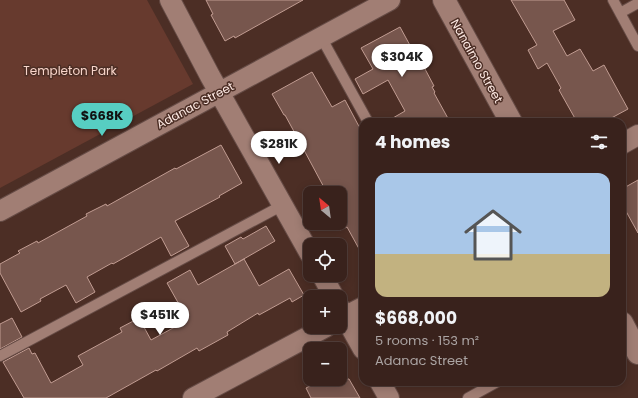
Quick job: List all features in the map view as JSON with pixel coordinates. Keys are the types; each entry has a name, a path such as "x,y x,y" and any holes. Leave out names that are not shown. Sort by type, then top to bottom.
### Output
{"main road":[{"name":"Nanaimo Street","path":"444,0 509,118"},
{"path":"626,330 638,352"}],"street":[{"path":"170,0 219,92 303,242"},
{"name":"Adanac Street","path":"0,211 390,0"},
{"path":"626,142 638,135"},
{"path":"347,313 359,309"},
{"path":"347,323 359,343"},
{"path":"193,398 313,334"},
{"path":"382,386 389,398"}],"lane":[{"path":"613,0 638,46"},
{"path":"620,13 638,3"},
{"path":"321,37 366,118"},
{"path":"0,356 282,205"},
{"path":"468,398 490,386"}],"green space":[{"name":"Templeton Park","path":"0,0 147,0 193,84 0,188"}],"building":[{"path":"206,0 303,0 235,38 234,36 225,41 211,15 213,14"},
{"path":"511,0 564,0 575,20 553,31 567,56 580,49 593,71 604,65 628,109 611,118 575,118 559,90 561,88 547,63 538,69 528,50 537,45"},
{"path":"400,27 412,49 415,47 434,86 432,87 435,92 434,93 448,118 393,118 405,111 388,80 363,94 355,79 373,69 361,48"},
{"path":"312,72 332,107 345,100 359,126 359,249 347,227 347,186 323,186 272,94"},
{"path":"221,145 242,183 219,196 220,197 175,221 189,246 171,256 161,237 87,277 95,292 76,303 66,285 40,299 41,301 21,312 0,273 0,264 20,253 18,251 37,241 38,243 87,216 86,214 106,204 107,206 175,168 176,169"},
{"path":"638,180 638,233 626,211 626,187"},
{"path":"266,226 275,241 235,264 225,246 241,237 243,239"},
{"path":"244,259 259,286 289,269 303,296 292,302 290,298 259,315 258,313 227,332 228,335 199,351 197,348 106,398 24,398 3,362 29,348 32,354 35,353 51,383 83,365 78,356 122,332 120,328 139,318 151,340 184,322 181,317 185,315 167,283 190,270 198,285"},
{"path":"12,318 22,337 0,349 0,324"},
{"path":"347,379 349,379 360,398 311,398 306,388 310,386 347,386"}]}
